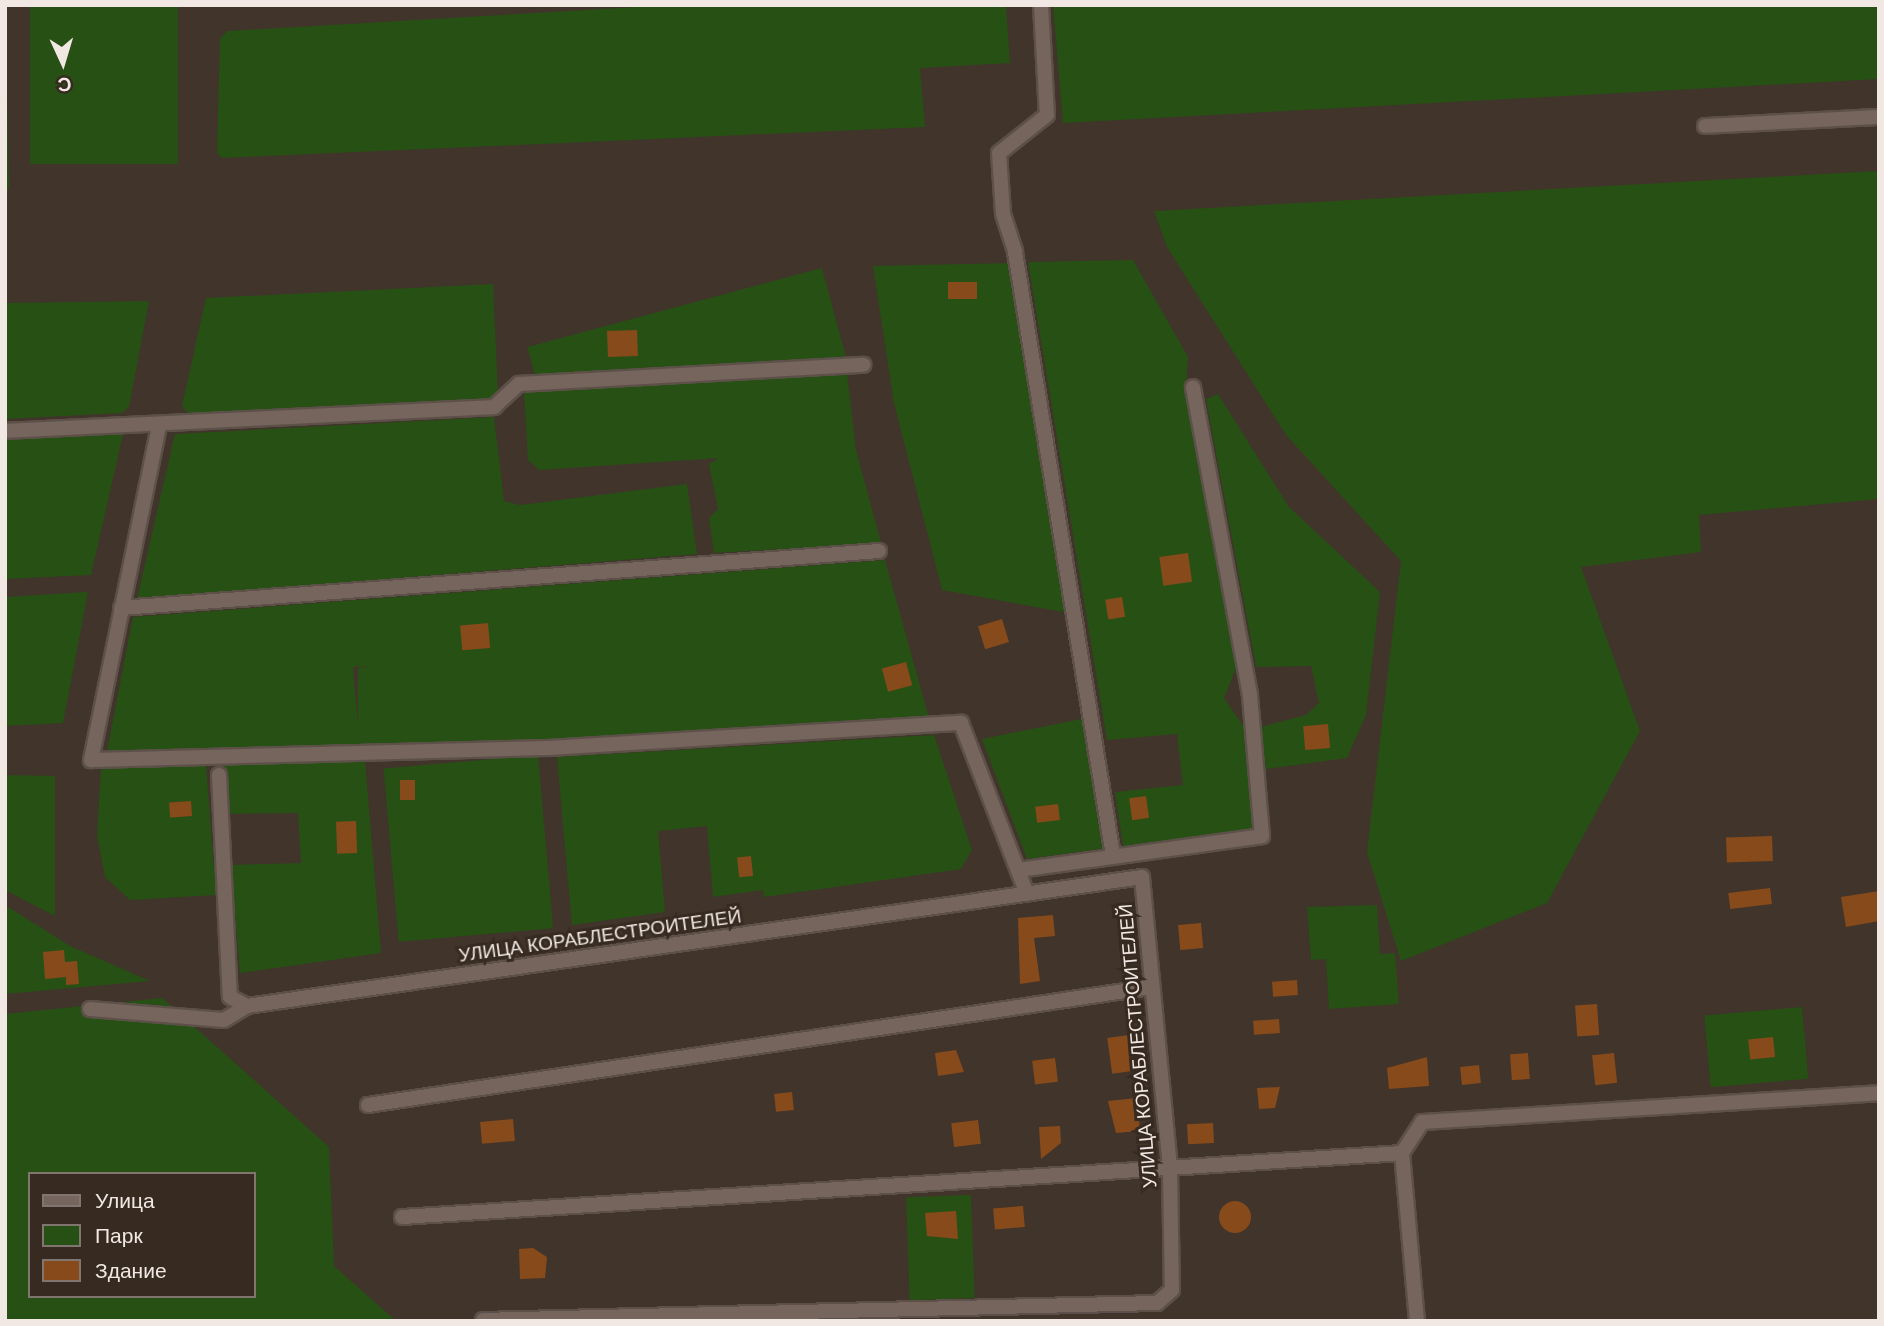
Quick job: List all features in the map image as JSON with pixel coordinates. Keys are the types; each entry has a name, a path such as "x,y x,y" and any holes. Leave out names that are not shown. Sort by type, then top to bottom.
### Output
{"street":[{"path":"1041,5 1047,115 999,153 1003,214 1015,253 1114,856"},
{"path":"1705,127 1879,117"},
{"path":"5,431 159,426 494,407 519,384 863,365"},
{"path":"1018,870 1262,836 1250,695 1193,387"},
{"path":"159,426 91,760 548,748 961,723 1027,894"},
{"path":"121,608 879,551"},
{"path":"219,775 230,997 247,1006"},
{"name":"УЛИЦА КОРАБЛЕСТРОИТЕЛЕЙ","path":"90,1009 225,1020 247,1006 1142,877 1170,1168 1172,1290 1157,1303 483,1320"},
{"path":"368,1105 1151,987"},
{"path":"1417,1321 1402,1153 1422,1122 1879,1093"},
{"path":"402,1217 1402,1153"}],"green space":[{"path":"5,5 9,186 5,200"},
{"path":"30,5 178,5 178,164 30,164"},
{"path":"671,5 1006,5 1010,63 920,68 925,127 222,158 217,153 220,39 227,31"},
{"path":"1053,5 1879,5 1879,79 1063,123"},
{"path":"1879,171 1879,499 1699,515 1701,552 1581,567 1640,731 1547,903 1401,961 1367,852 1401,561 1286,435 1167,247 1154,211"},
{"path":"1133,260 1188,357 1186,387 1238,663 1224,698 1244,727 1256,829 1123,846 1115,792 1183,785 1177,734 1107,740 1028,262"},
{"path":"1011,263 1069,613 942,590 894,403 873,266"},
{"path":"822,268 846,356 551,435 527,347"},
{"path":"493,284 498,395 493,400 190,416 182,406 206,298"},
{"path":"149,301 129,407 122,413 5,419 5,303"},
{"path":"847,373 856,450 881,543 714,553 709,518 718,509 709,464 719,458 539,470 528,460 524,392"},
{"path":"1218,394 1289,507 1380,592 1366,715 1347,758 1266,769 1261,727 1306,715 1319,703 1311,666 1256,667 1206,399"},
{"path":"494,417 504,501 520,505 687,484 697,554 137,599 175,434"},
{"path":"124,430 91,575 5,579 5,436"},
{"path":"885,560 929,718 574,739 107,751 133,617","holes":["374,666 358,668 358,726 353,667"]},
{"path":"88,592 63,723 5,726 5,597"},
{"path":"1086,718 1106,848 1027,859 982,739"},
{"path":"934,735 972,850 961,869 764,897 763,890 713,897 707,826 658,831 665,912 572,925 557,757"},
{"path":"538,755 553,928 399,942 384,769"},
{"path":"365,760 381,953 240,973 231,865 301,863 298,813 227,814 224,764"},
{"path":"206,765 216,895 130,900 105,877 97,835 101,768"},
{"path":"5,775 55,776 55,916 5,890"},
{"path":"5,905 70,946 150,981 5,994"},
{"path":"1377,905 1380,954 1395,953 1399,1004 1329,1009 1326,959 1311,960 1307,907"},
{"path":"162,998 329,1147 334,1266 396,1321 5,1321 5,1014"},
{"path":"1802,1007 1808,1079 1711,1087 1704,1016"},
{"path":"971,1195 975,1298 910,1300 906,1197"}],"building":[{"path":"948,282 977,282 977,299 948,299"},
{"path":"637,330 638,356 608,357 607,331"},
{"path":"1188,553 1192,582 1163,586 1159,557"},
{"path":"1122,597 1125,617 1108,619 1105,600"},
{"path":"1002,619 1009,642 985,649 978,626"},
{"path":"488,623 490,648 462,650 460,625"},
{"path":"906,662 912,685 888,692 882,668"},
{"path":"1328,724 1330,748 1305,750 1303,726"},
{"path":"400,780 415,780 415,800 400,800"},
{"path":"1146,796 1149,818 1132,820 1129,798"},
{"path":"191,801 192,816 170,817 169,803"},
{"path":"1058,804 1060,820 1037,823 1035,807"},
{"path":"356,821 357,853 337,854 336,822"},
{"path":"1772,836 1773,861 1727,863 1726,838"},
{"path":"751,856 753,876 739,877 737,857"},
{"path":"1770,888 1772,904 1730,909 1728,893"},
{"path":"1879,891 1879,921 1846,927 1841,897"},
{"path":"1053,915 1055,936 1034,938 1040,981 1020,984 1018,918"},
{"path":"1201,923 1203,948 1180,950 1178,925"},
{"path":"64,950 65,962 77,961 79,984 66,985 66,977 45,979 43,952"},
{"path":"1297,980 1298,995 1273,997 1272,982"},
{"path":"1597,1004 1599,1035 1577,1036 1575,1006"},
{"path":"1279,1019 1280,1033 1254,1035 1253,1021"},
{"path":"1129,1035 1134,1071 1112,1074 1107,1038"},
{"path":"1773,1037 1775,1057 1750,1060 1748,1040"},
{"path":"956,1050 964,1072 938,1076 935,1053"},
{"path":"1528,1053 1530,1079 1512,1080 1510,1054"},
{"path":"1614,1053 1617,1083 1595,1085 1592,1055"},
{"path":"1427,1057 1429,1086 1389,1089 1387,1068"},
{"path":"1055,1058 1058,1082 1035,1085 1032,1061"},
{"path":"1479,1065 1481,1083 1462,1085 1460,1067"},
{"path":"1280,1087 1275,1108 1259,1109 1257,1088"},
{"path":"792,1092 794,1110 776,1112 774,1094"},
{"path":"1137,1098 1140,1131 1116,1133 1108,1101"},
{"path":"513,1119 515,1141 482,1144 480,1122"},
{"path":"978,1120 981,1144 954,1147 951,1123"},
{"path":"1213,1123 1214,1143 1188,1144 1187,1124"},
{"path":"1060,1126 1061,1143 1041,1159 1039,1127"},
{"path":"1235,1201 1247,1205 1251,1217 1247,1229 1235,1233 1223,1229 1219,1217 1223,1205"},
{"path":"1023,1206 1025,1227 995,1230 993,1209"},
{"path":"956,1211 958,1239 927,1236 925,1213"},
{"path":"533,1248 547,1257 545,1278 520,1279 519,1249"}]}
